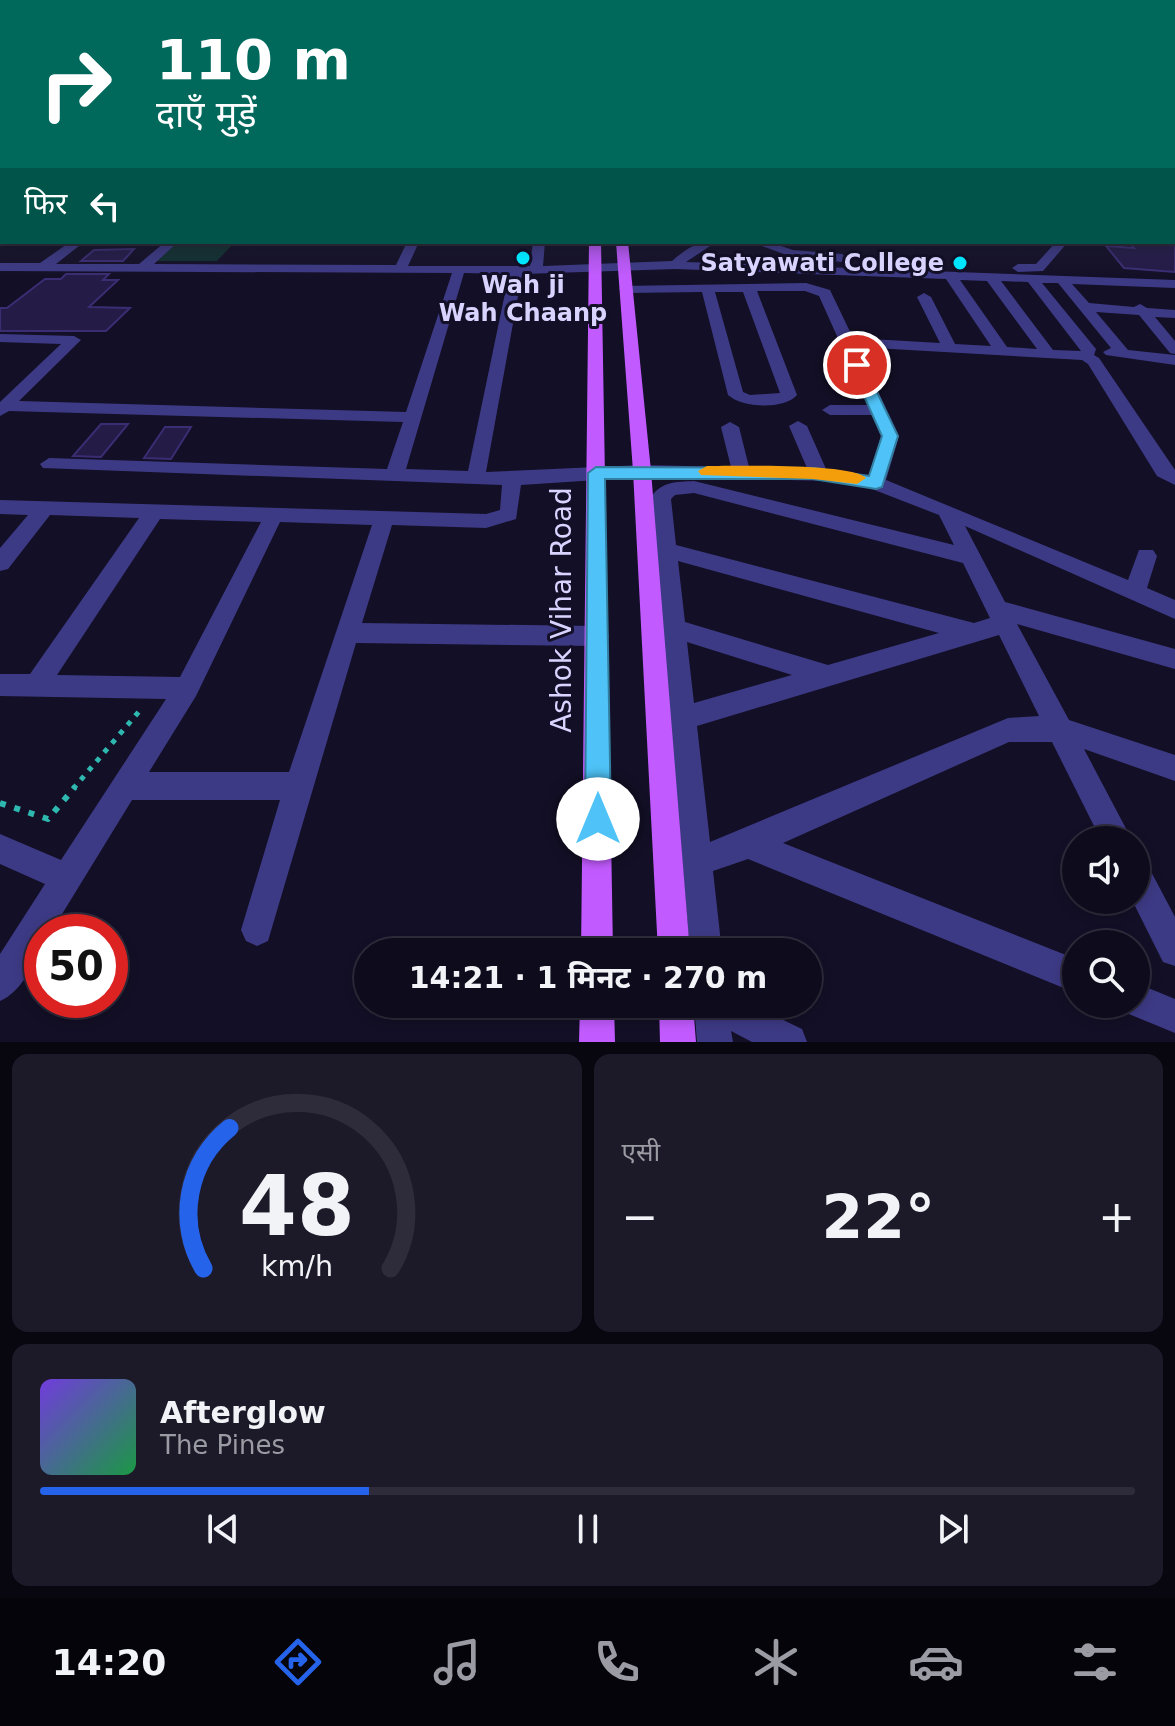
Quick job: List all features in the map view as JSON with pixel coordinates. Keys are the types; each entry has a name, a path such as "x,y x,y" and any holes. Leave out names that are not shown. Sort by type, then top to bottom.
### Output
{"main road":[{"name":"Ashok Vihar Road","path":"595,255 597,938"},
{"path":"624,263 642,471 673,938"},
{"path":"597,1018 597,1042"},
{"path":"677,1018 678,1042"}],"street":[{"path":"43,267 75,244"},
{"path":"142,268 170,244"},
{"path":"400,270 412,244"},
{"path":"536,270 539,244"},
{"path":"764,244 805,255 1027,269 1039,268 1060,244"},
{"path":"675,265 689,246"},
{"path":"0,267 536,270 595,255 708,289 806,287 820,290 828,297 890,436 876,483"},
{"path":"624,263 1173,286"},
{"path":"395,474 459,270"},
{"path":"476,478 516,270"},
{"path":"950,275 1002,351"},
{"path":"991,277 1048,353"},
{"path":"1031,278 1088,352 1166,475 1175,479"},
{"path":"1061,279 1124,354"},
{"path":"1115,282 1175,350"},
{"path":"708,289 736,395 748,400 785,398 789,395 788,391 749,289"},
{"path":"924,297 950,348"},
{"path":"1084,307 1175,314"},
{"path":"0,338 74,340 3,408"},
{"path":"846,342 1048,353 1088,352 1175,360"},
{"path":"3,408 414,417"},
{"path":"830,410 879,410"},
{"path":"798,426 819,474"},
{"path":"730,427 741,471"},
{"path":"49,464 512,479 642,471 819,474 876,483 946,510 1175,610"},
{"path":"0,507 486,521 509,514 512,479"},
{"path":"705,938 661,497 670,489 686,486 712,490 969,557"},
{"path":"0,563 43,510"},
{"path":"946,510 1110,826"},
{"path":"36,686 153,513"},
{"path":"0,984 187,688 274,515"},
{"path":"257,930 298,786 384,518"},
{"path":"666,550 975,633"},
{"path":"1135,593 1146,556"},
{"path":"685,718 975,633 1000,616 1175,659"},
{"path":"674,628 829,676"},
{"path":"348,633 597,636"},
{"path":"0,685 187,688"},
{"path":"697,862 748,844 1008,730 1060,730 1175,768"},
{"path":"127,786 298,786"},
{"path":"748,844 1062,970"},
{"path":"0,849 67,878"},
{"path":"1150,902 1175,950"},
{"path":"1150,1006 1175,1016"},
{"path":"714,1018 715,1042"},
{"path":"741,1018 789,1042"}],"path":[{"path":"0,803 48,819 97,764"}],"green space":[{"path":"175,244 233,244 217,261 157,261"}],"building":[{"path":"1130,244 1175,244 1175,272 1124,268 1106,246 1134,248"},
{"path":"134,249 123,261 81,261 94,250"},
{"path":"66,274 109,274 103,280 118,280 89,307 130,308 106,331 0,331 0,308 7,308 45,279 61,279"},
{"path":"101,424 128,424 101,457 73,456"},
{"path":"165,427 191,427 171,459 144,458"}],"slow traffic":[{"path":"707,471 813,473 857,478"}],"place":[{"name":"Wah ji Wah Chaanp","path":"523,258"},
{"name":"Satyawati College","path":"960,263"}],"route":[{"path":"598,819 596,473 813,473 876,483 890,436 857,365"}]}
